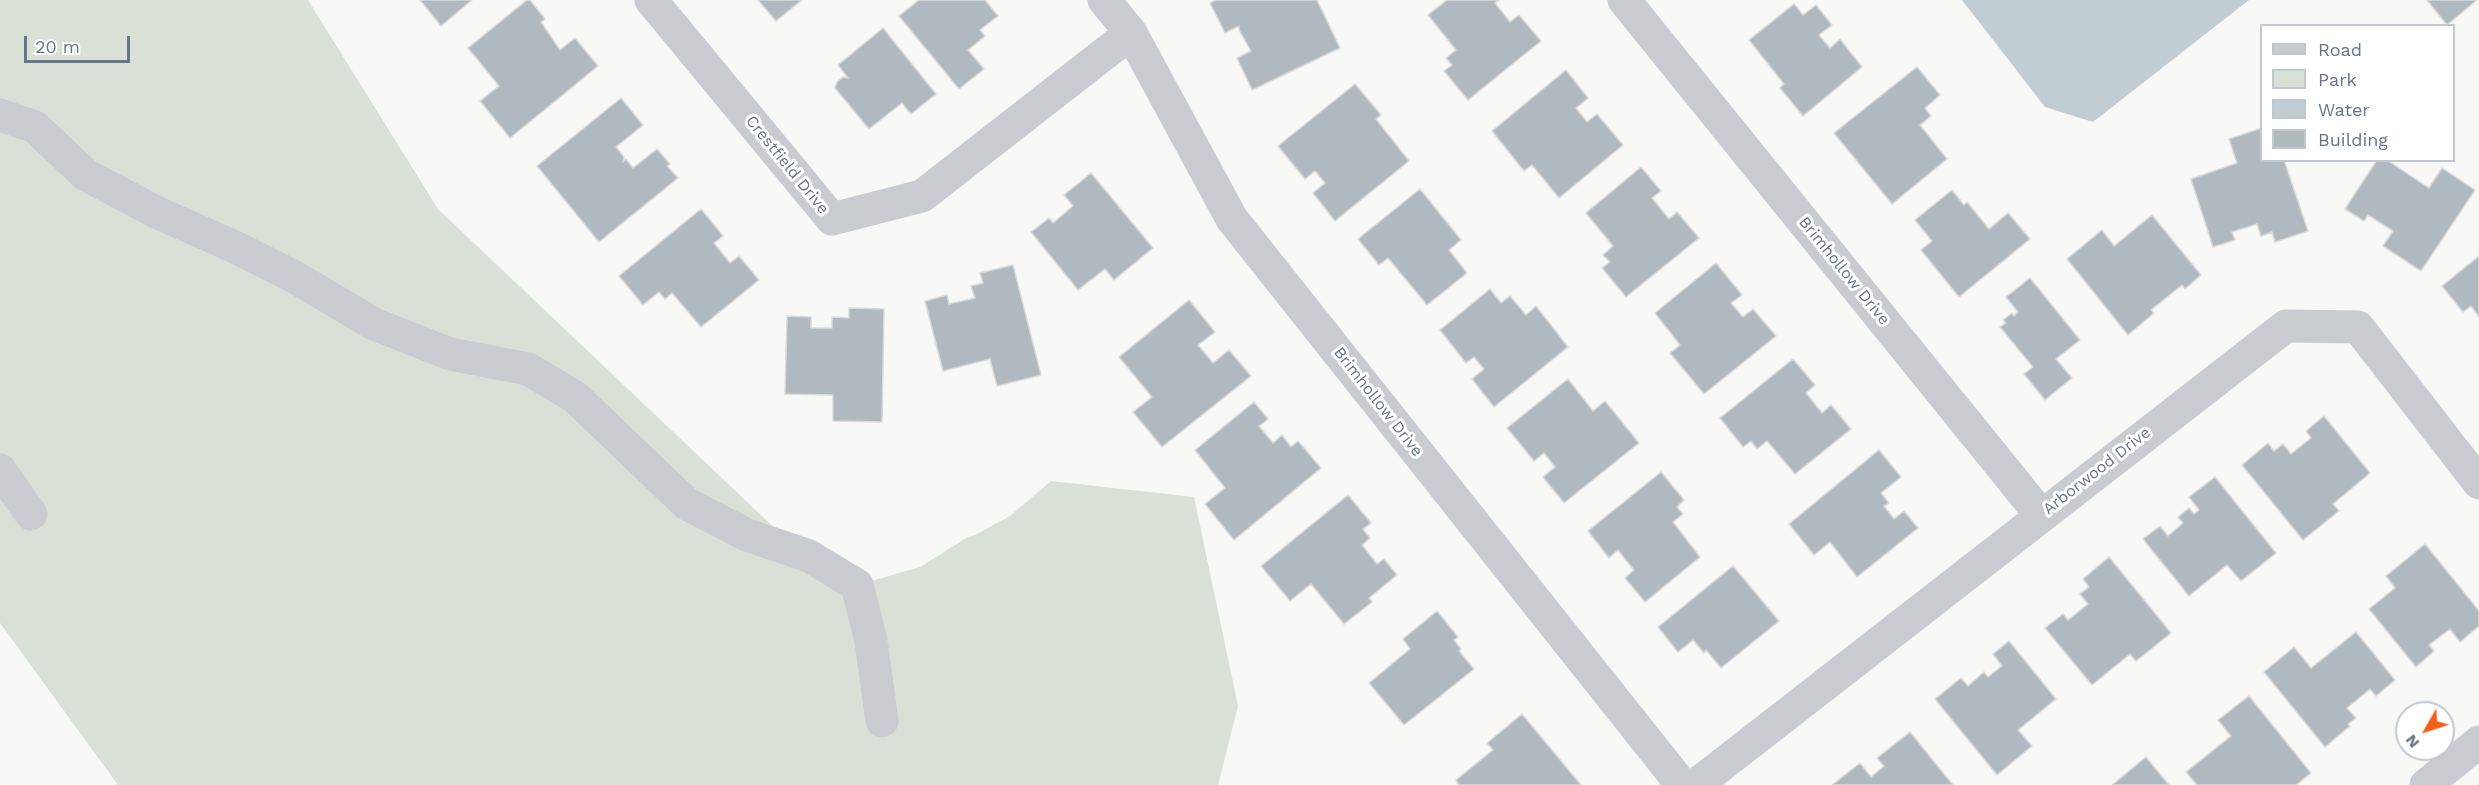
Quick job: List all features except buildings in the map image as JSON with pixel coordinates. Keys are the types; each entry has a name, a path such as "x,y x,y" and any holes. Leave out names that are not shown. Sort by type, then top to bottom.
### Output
{"street":[{"name":"Crestfield Drive","path":"651,0 832,219 922,196 1131,33"},
{"name":"Brimhollow Drive","path":"1104,0 1131,33 1232,219 1682,785"},
{"name":"Brimhollow Drive","path":"1624,0 2041,515"},
{"path":"0,115 35,127 86,175 156,212 291,275 374,324 450,354 528,369 574,397 687,504 747,535 809,556 857,585 871,640 882,721"},
{"name":"Arborwood Drive","path":"1696,785 2286,326 2358,327 2479,483"},
{"path":"0,470 31,514"},
{"path":"2426,785 2479,742"}],"green space":[{"path":"0,0 308,0 438,209 840,590 920,567 968,537 1010,516 1051,481 1194,497 1238,706 1218,785 118,785 0,623"}],"water":[{"path":"1962,0 2249,0 2093,122 2045,107"}]}
